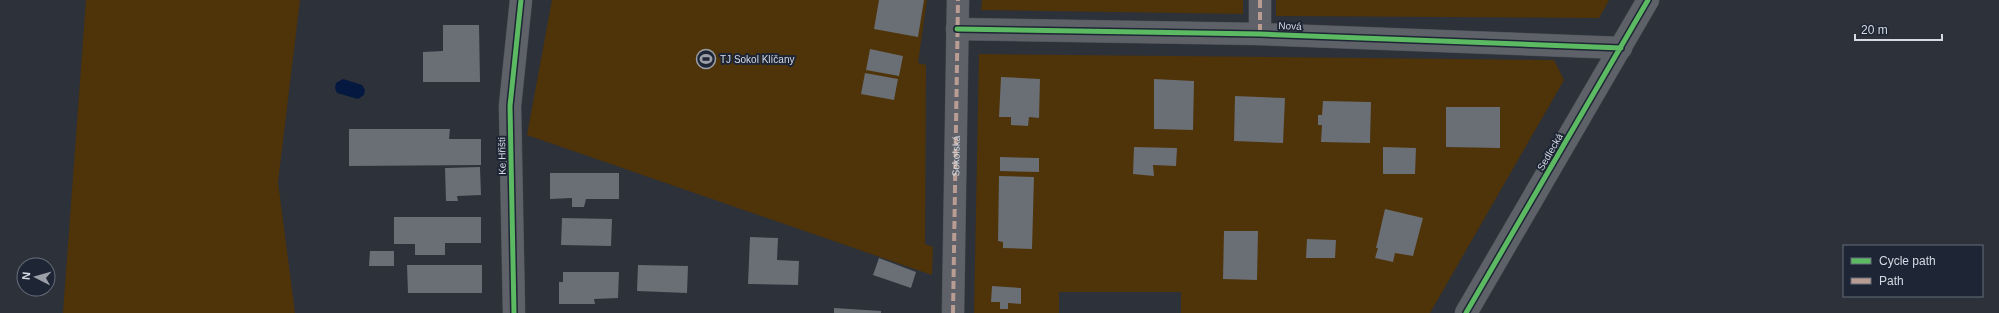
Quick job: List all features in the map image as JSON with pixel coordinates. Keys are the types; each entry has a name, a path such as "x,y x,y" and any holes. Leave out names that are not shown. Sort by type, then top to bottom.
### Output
{"street":[{"name":"Ke Hřišti","path":"514,313 510,106 521,0"},
{"name":"Sokolská","path":"953,313 958,0"},
{"path":"1260,0 1260,34"},
{"name":"Sedlecká","path":"1466,313 1648,0"},
{"name":"Nová","path":"958,28 1260,34 1621,48"}],"shaded area":[{"path":"86,0 300,0 278,182 295,313 63,313"},
{"path":"552,0 927,0 918,63 926,65 925,244 933,247 932,275 527,135"},
{"path":"982,0 1243,0 1243,14 981,10"},
{"path":"1276,0 1609,0 1599,18 1276,16"},
{"path":"979,54 1554,60 1564,80 1430,313 1181,313 1181,292 1059,292 1059,313 974,313"}],"water":[{"path":"343,79 362,85 365,90 364,95 358,99 337,93 335,88 336,83"}],"building":[{"path":"879,0 924,0 918,37 874,29"},
{"path":"443,25 479,25 480,82 423,82 423,52 443,51"},
{"path":"870,49 903,56 899,76 866,70"},
{"path":"865,73 898,79 894,100 861,94"},
{"path":"1001,77 1040,79 1039,118 1029,117 1028,126 1011,125 1011,117 999,117"},
{"path":"1154,79 1194,81 1193,130 1154,129"},
{"path":"1235,96 1285,98 1283,143 1234,141"},
{"path":"1323,101 1371,102 1370,143 1321,142 1322,125 1318,125 1318,115 1322,115"},
{"path":"1446,107 1500,107 1500,148 1446,147"},
{"path":"349,129 450,129 449,139 481,139 481,165 349,166"},
{"path":"1134,147 1177,148 1176,166 1153,165 1154,176 1133,174"},
{"path":"1383,147 1416,148 1415,174 1383,174"},
{"path":"1000,157 1039,158 1039,172 1000,171"},
{"path":"480,167 481,195 457,196 458,201 446,201 445,168"},
{"path":"550,173 619,173 619,199 586,199 584,207 572,207 572,198 550,199"},
{"path":"999,176 1034,177 1032,249 1003,248 1003,242 998,241"},
{"path":"1385,209 1423,218 1413,256 1395,253 1393,262 1375,258"},
{"path":"394,217 481,217 481,243 445,243 445,255 415,255 415,244 394,244"},
{"path":"562,218 612,219 611,246 561,245"},
{"path":"1224,231 1258,231 1257,280 1223,279"},
{"path":"750,237 778,238 777,260 799,261 798,285 748,284"},
{"path":"1307,239 1336,240 1335,258 1306,258"},
{"path":"370,251 394,251 394,266 369,266"},
{"path":"879,258 916,272 911,288 873,275"},
{"path":"407,265 482,265 482,293 408,293"},
{"path":"638,265 688,266 687,293 637,291"},
{"path":"563,272 619,272 618,298 594,299 595,304 559,304 559,282 563,282"},
{"path":"992,286 1021,288 1021,304 1008,303 1008,309 1000,309 1000,302 991,302"},
{"path":"834,308 881,311 881,313 834,313"}],"marked path":[{"path":"953,313 958,0"},
{"path":"1260,0 1260,34"}],"cycle path":[{"path":"514,313 510,106 521,0"},
{"path":"1466,313 1648,0"},
{"path":"957,29 1260,34 1621,48"}],"place":[{"name":"TJ Sokol Klíčany","path":"706,59"}]}
